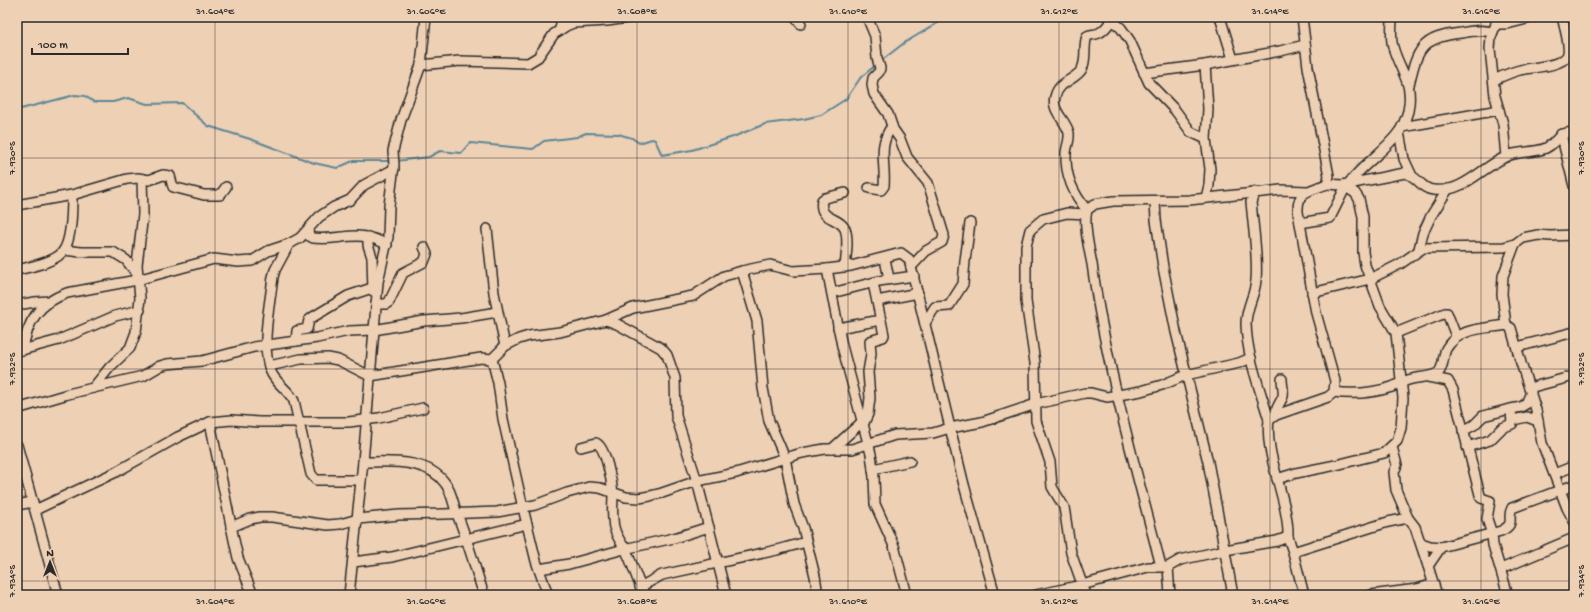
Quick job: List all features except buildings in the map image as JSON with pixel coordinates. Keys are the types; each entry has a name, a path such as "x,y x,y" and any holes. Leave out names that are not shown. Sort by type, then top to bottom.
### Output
{"street":[{"path":"349,595 358,519 378,282 387,245 394,149 401,120 421,65 426,17"},
{"path":"560,30 562,17"},
{"path":"421,65 467,61 528,63 538,57 550,39 560,30 574,23 607,22 634,17"},
{"path":"795,17 801,24"},
{"path":"832,293 889,279 912,271 926,251 942,242 944,235 928,183 911,164 900,139 894,132 888,114 874,94 872,86 873,78 879,72 880,68 877,58 875,36 867,17"},
{"path":"1220,17 1233,59"},
{"path":"1302,17 1309,73 1328,167 1329,176 1327,184"},
{"path":"1392,17 1393,46 1409,86"},
{"path":"1300,223 1330,218 1346,185 1361,169 1391,142 1400,130 1407,115 1410,102 1409,86 1412,73 1421,50 1427,42 1434,38 1450,34 1478,31 1495,24 1507,24 1534,17"},
{"path":"1494,80 1520,70 1549,65 1564,60 1567,56 1568,49 1562,17"},
{"path":"1170,595 1164,567 1117,395 1106,346 1095,287 1087,212 1078,200 1070,183 1066,154 1068,132 1056,111 1054,100 1057,90 1061,85 1079,73 1082,68 1087,36 1090,34 1097,34 1103,30 1112,18 1130,41 1149,83 1175,110 1192,132 1206,139"},
{"path":"1495,24 1490,49 1495,96 1503,124 1506,157"},
{"path":"1144,73 1205,65 1305,45"},
{"path":"1205,65 1208,109 1206,139 1210,169 1206,198"},
{"path":"1400,130 1499,110"},
{"path":"869,188 881,190 884,186 883,151 886,136 892,126"},
{"path":"1400,130 1401,150 1411,174 1426,188 1431,190 1448,189 1471,180 1506,157 1518,153 1546,148 1551,146 1561,134 1574,132"},
{"path":"1561,134 1574,186"},
{"path":"17,305 49,301 67,294 214,259 238,262 252,261 272,249 289,244 300,238 319,217 350,200 364,185 394,164"},
{"path":"1334,392 1335,381 1318,324 1312,294 1298,202 1301,195 1307,191 1327,184 1346,185 1405,173 1411,174"},
{"path":"17,205 72,195 116,181 133,178 149,180 167,175 170,176 173,187 212,196 220,195 226,187"},
{"path":"93,388 110,367 130,348 136,332 140,310 137,277 143,214 142,179"},
{"path":"1277,479 1296,473 1372,457 1384,453 1397,441 1401,428 1403,408 1396,333 1385,316 1370,279 1363,256 1363,217 1359,199 1346,185"},
{"path":"1419,250 1427,223 1448,189"},
{"path":"1086,595 1070,547 1064,507 1052,487 1050,462 1036,421 1033,349 1026,301 1027,238 1030,230 1043,219 1067,213 1087,212 1095,204 1113,201 1155,201 1206,198 1281,190 1307,191"},
{"path":"1255,192 1252,197 1252,207 1256,279 1246,314 1248,341 1251,358 1272,418"},
{"path":"845,193 825,198 822,200 821,204 824,214 828,218 840,222 846,231 845,267"},
{"path":"17,270 51,260 59,256 64,250 69,235 72,195"},
{"path":"1155,201 1156,220 1163,266 1186,375 1202,436 1233,595"},
{"path":"925,323 935,308 949,306 963,284 970,223"},
{"path":"487,229 497,312 505,346"},
{"path":"308,230 310,236 314,238 331,238 354,235 376,239 387,245"},
{"path":"1312,294 1370,279 1400,264 1419,250 1428,248 1504,247 1516,244 1523,238 1538,235 1574,235"},
{"path":"368,237 368,244 372,257 372,288 376,302"},
{"path":"289,244 274,270 268,312 267,345 269,366 272,374 292,395 298,410 299,422 311,474 316,480 361,480"},
{"path":"1506,325 1502,294 1503,276 1516,244"},
{"path":"376,302 386,304 389,302 403,273 424,262 426,254 424,247"},
{"path":"64,250 81,252 113,252 126,260 137,277"},
{"path":"492,359 505,346 519,339 529,336 560,332 606,320 634,308 693,296 724,276 742,270 770,265 793,271 827,269 885,259 901,254 909,259 964,485 995,595"},
{"path":"885,259 889,279"},
{"path":"827,269 838,328 869,443 873,469 875,504 894,546 907,595"},
{"path":"742,270 757,321 763,388 769,421 785,458 796,511 803,528 815,576 818,595"},
{"path":"832,449 863,423 868,414 870,398 868,372 871,354 870,341 883,336 884,331 873,283"},
{"path":"296,341 297,331 306,329 309,320 348,296 372,288"},
{"path":"877,301 918,292"},
{"path":"20,350 29,325 49,301"},
{"path":"20,350 59,340 115,316 140,310"},
{"path":"17,409 143,376 160,366 167,364 202,361 267,345 325,337 349,331 374,330 424,321 461,318 497,312"},
{"path":"1396,333 1447,313 1456,336"},
{"path":"606,320 648,340 661,348 667,354 674,378 676,416 697,481 726,595"},
{"path":"838,328 882,320"},
{"path":"1272,418 1325,398 1334,392 1350,394 1365,393 1380,390 1410,379 1434,374 1439,371 1445,352 1456,336 1469,331 1506,325 1512,328 1530,390 1542,443 1574,521"},
{"path":"1517,347 1574,332"},
{"path":"269,366 301,359 328,358 338,360 370,376 482,358 492,359"},
{"path":"231,527 250,519 260,517 272,517 328,525 340,524 358,519 399,515 497,512 523,508 589,487 600,488 626,497 639,498 662,493 697,481 736,473 820,449 852,449 895,435 934,433 950,428 982,422 1036,404 1085,393 1107,397 1152,388 1186,375 1210,368 1239,363 1251,358"},
{"path":"492,359 498,383 503,419 523,508 539,569 548,595"},
{"path":"1424,376 1444,379 1450,384 1481,498 1490,501 1487,519 1492,534 1493,546 1508,595"},
{"path":"1530,390 1574,376"},
{"path":"1282,379 1282,399 1272,418 1268,432 1286,518 1288,537 1304,595"},
{"path":"1467,447 1490,440 1502,428 1512,424 1513,420 1526,404 1530,390"},
{"path":"1463,431 1474,425 1483,416 1511,410 1526,404"},
{"path":"17,505 34,506 116,472 178,437 210,422 232,420 349,422 423,408"},
{"path":"1511,410 1513,420"},
{"path":"1513,420 1527,417 1538,421"},
{"path":"210,422 238,558 253,595"},
{"path":"581,447 596,443 600,446 608,468 613,493 613,526 617,538 624,549 642,591 662,575 777,550 806,542"},
{"path":"17,445 20,465 34,506 58,595"},
{"path":"1392,447 1397,465 1394,472 1396,490 1408,518 1415,527 1437,595"},
{"path":"363,462 409,463 439,475 446,484 451,495 467,538 484,595"},
{"path":"873,469 910,462"},
{"path":"1554,474 1574,466"},
{"path":"1421,543 1441,547 1492,534 1508,528 1512,508 1574,485"},
{"path":"1293,552 1388,522 1408,518"},
{"path":"353,562 392,557 527,524"},
{"path":"539,569 569,564 624,549 674,538 709,527"},
{"path":"1036,595 1082,585 1136,569 1164,567 1180,560 1277,541 1288,537"},
{"path":"1478,537 1493,546"},
{"path":"1501,569 1574,538"},
{"path":"1428,566 1441,547"},
{"path":"1371,595 1417,589 1434,584"}],"waterway":[{"path":"881,61 904,43 948,17"},
{"path":"396,161 429,157 440,151 461,153 470,143 533,149 544,141 577,137 586,133 618,134 632,138 639,143 652,139 655,140 662,155 692,150 733,137 765,124 804,119 821,115 846,99 861,77 876,65"},
{"path":"17,110 75,95 85,96 94,102 113,102 128,98 147,104 182,103 208,126 250,139 314,163 337,168 353,161 392,161"}]}
